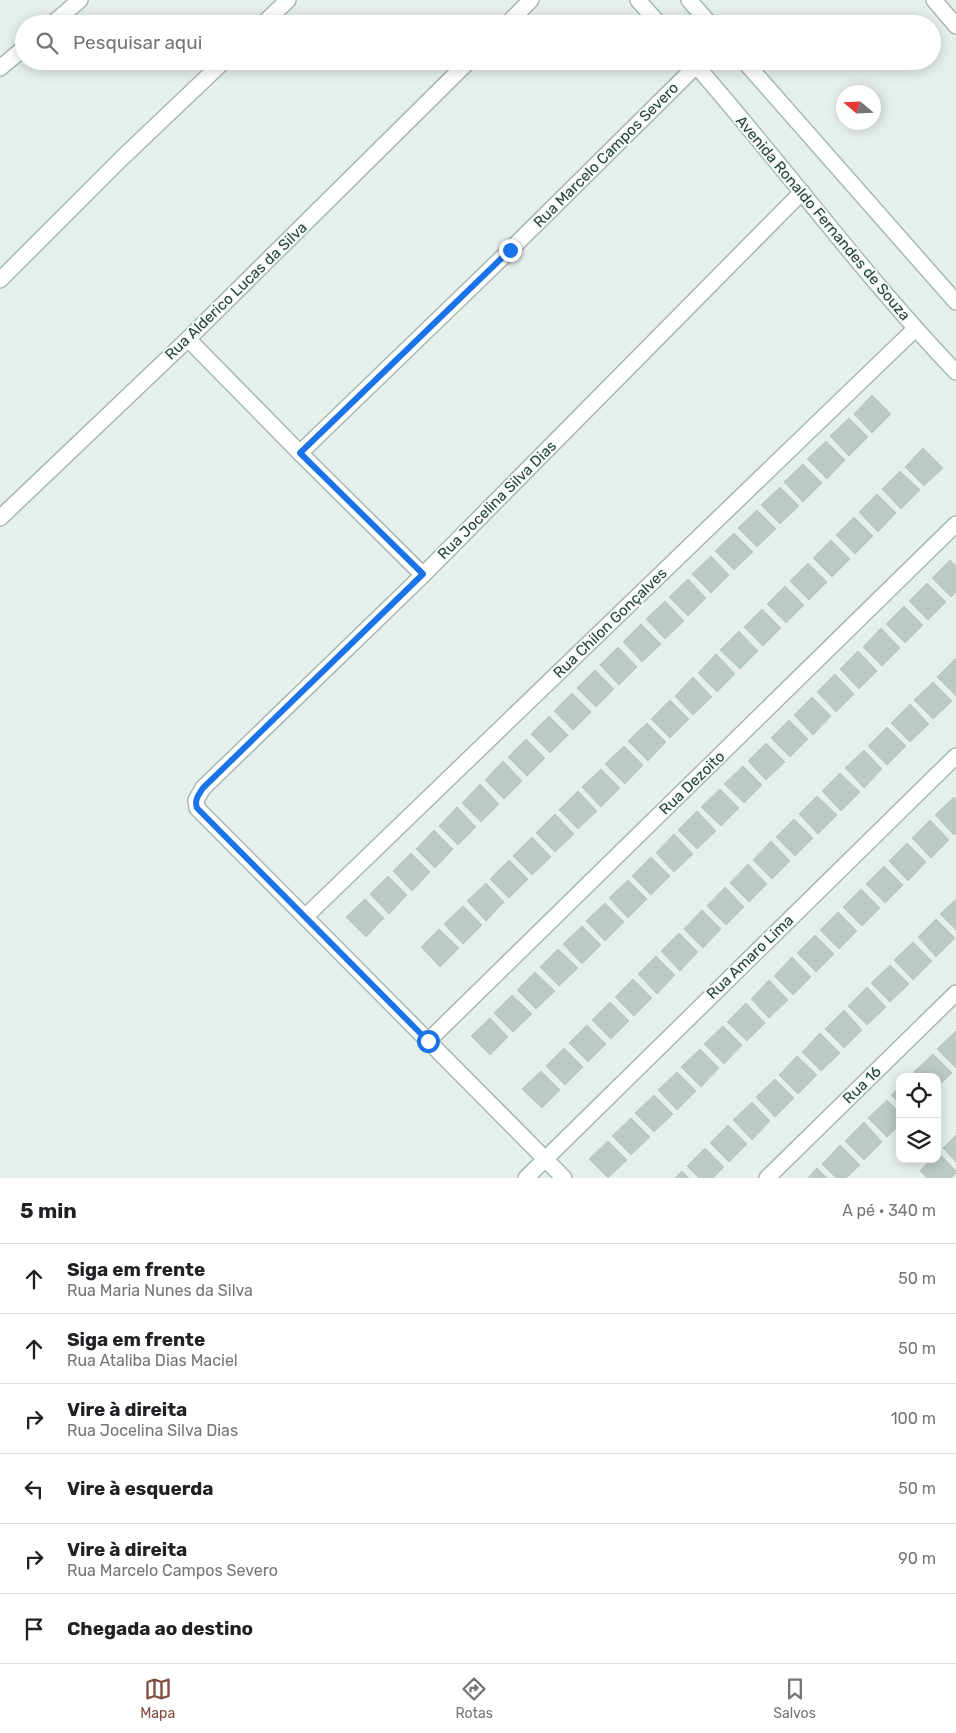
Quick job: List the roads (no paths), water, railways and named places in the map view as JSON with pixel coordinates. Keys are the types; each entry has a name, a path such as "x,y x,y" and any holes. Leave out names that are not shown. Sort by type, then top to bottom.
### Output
{"street":[{"path":"62,15 80,0"},
{"path":"272,15 288,0"},
{"path":"516,15 531,0"},
{"path":"638,0 651,15"},
{"path":"689,0 702,15"},
{"path":"934,0 956,26"},
{"path":"0,68 15,56"},
{"path":"0,280 122,158 215,70"},
{"name":"Rua Alderico Lucas da Silva","path":"0,518 188,339 460,70"},
{"name":"Rua Marcelo Campos Severo","path":"300,453 510,250 688,70"},
{"name":"Avenida Ronaldo Fernandes de Souza","path":"699,70 915,330 956,372"},
{"path":"752,70 956,302"},
{"name":"Rua Jocelina Silva Dias","path":"305,917 197,808 196,800 203,788 423,574 802,192"},
{"name":"Rua Chilon Gonçalves","path":"305,917 915,330"},
{"path":"188,339 423,574"},
{"name":"Rua Dezoito","path":"428,1041 956,524"},
{"name":"Rua Amaro Lima","path":"526,1178 956,756"},
{"path":"305,917 564,1178"},
{"name":"Rua 16","path":"767,1178 956,993"}]}
